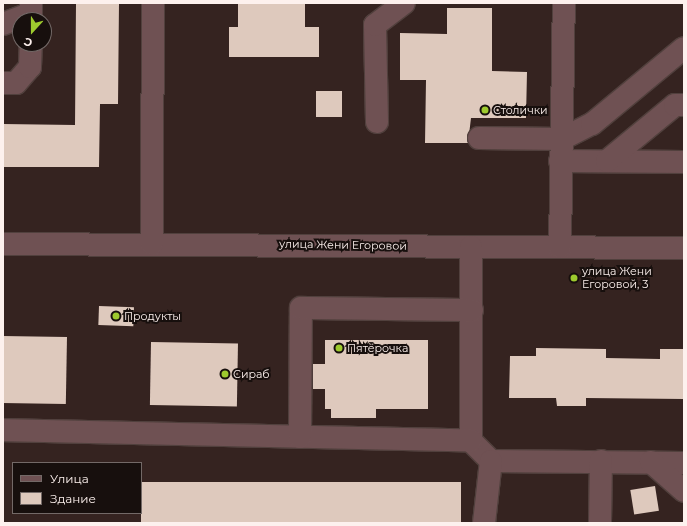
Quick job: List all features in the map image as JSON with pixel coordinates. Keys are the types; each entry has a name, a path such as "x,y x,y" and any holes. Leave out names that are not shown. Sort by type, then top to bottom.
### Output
{"street":[{"path":"152,244 153,3"},
{"path":"377,122 374,25 404,3"},
{"path":"560,247 560,161 562,139 564,3"},
{"path":"479,138 562,139 592,124 684,48"},
{"path":"3,83 16,83 30,67 31,52"},
{"path":"607,161 675,105 684,105"},
{"path":"560,161 684,162"},
{"name":"улица Жени Егоровой","path":"3,244 684,248"},
{"path":"471,247 471,440 491,461 684,463"},
{"path":"300,437 301,308 472,310"},
{"path":"3,430 471,440"},
{"path":"484,523 491,461"},
{"path":"600,523 601,461"},
{"path":"651,462 684,491"}],"building":[{"path":"76,3 119,3 118,104 100,104 99,167 3,167 3,124 75,125"},
{"path":"238,3 305,3 305,27 319,27 319,57 229,57 229,27 238,27"},
{"path":"447,8 492,8 492,71 527,72 526,118 471,118 468,143 425,143 426,80 400,80 400,33 447,34"},
{"path":"316,91 342,91 342,117 316,117"},
{"name":"Продукты","path":"99,306 134,307 133,326 98,325"},
{"path":"3,336 67,337 66,404 3,403"},
{"path":"325,340 428,340 428,409 376,409 376,418 331,418 331,409 325,409 325,389 313,389 313,364 325,364"},
{"path":"151,342 238,344 237,407 150,405"},
{"path":"536,348 606,349 606,358 660,359 660,349 684,349 684,399 586,398 586,406 557,406 556,398 509,398 510,356 536,356"},
{"path":"142,482 461,482 461,523 141,523"},
{"path":"655,486 659,511 634,515 630,490"}],"place":[{"name":"Столички","path":"485,110"},
{"name":"улица Жени Егоровой, 3","path":"574,278"},
{"name":"Продукты","path":"116,316"},
{"name":"Пятёрочка","path":"339,348"},
{"name":"Сираб","path":"225,374"}]}
